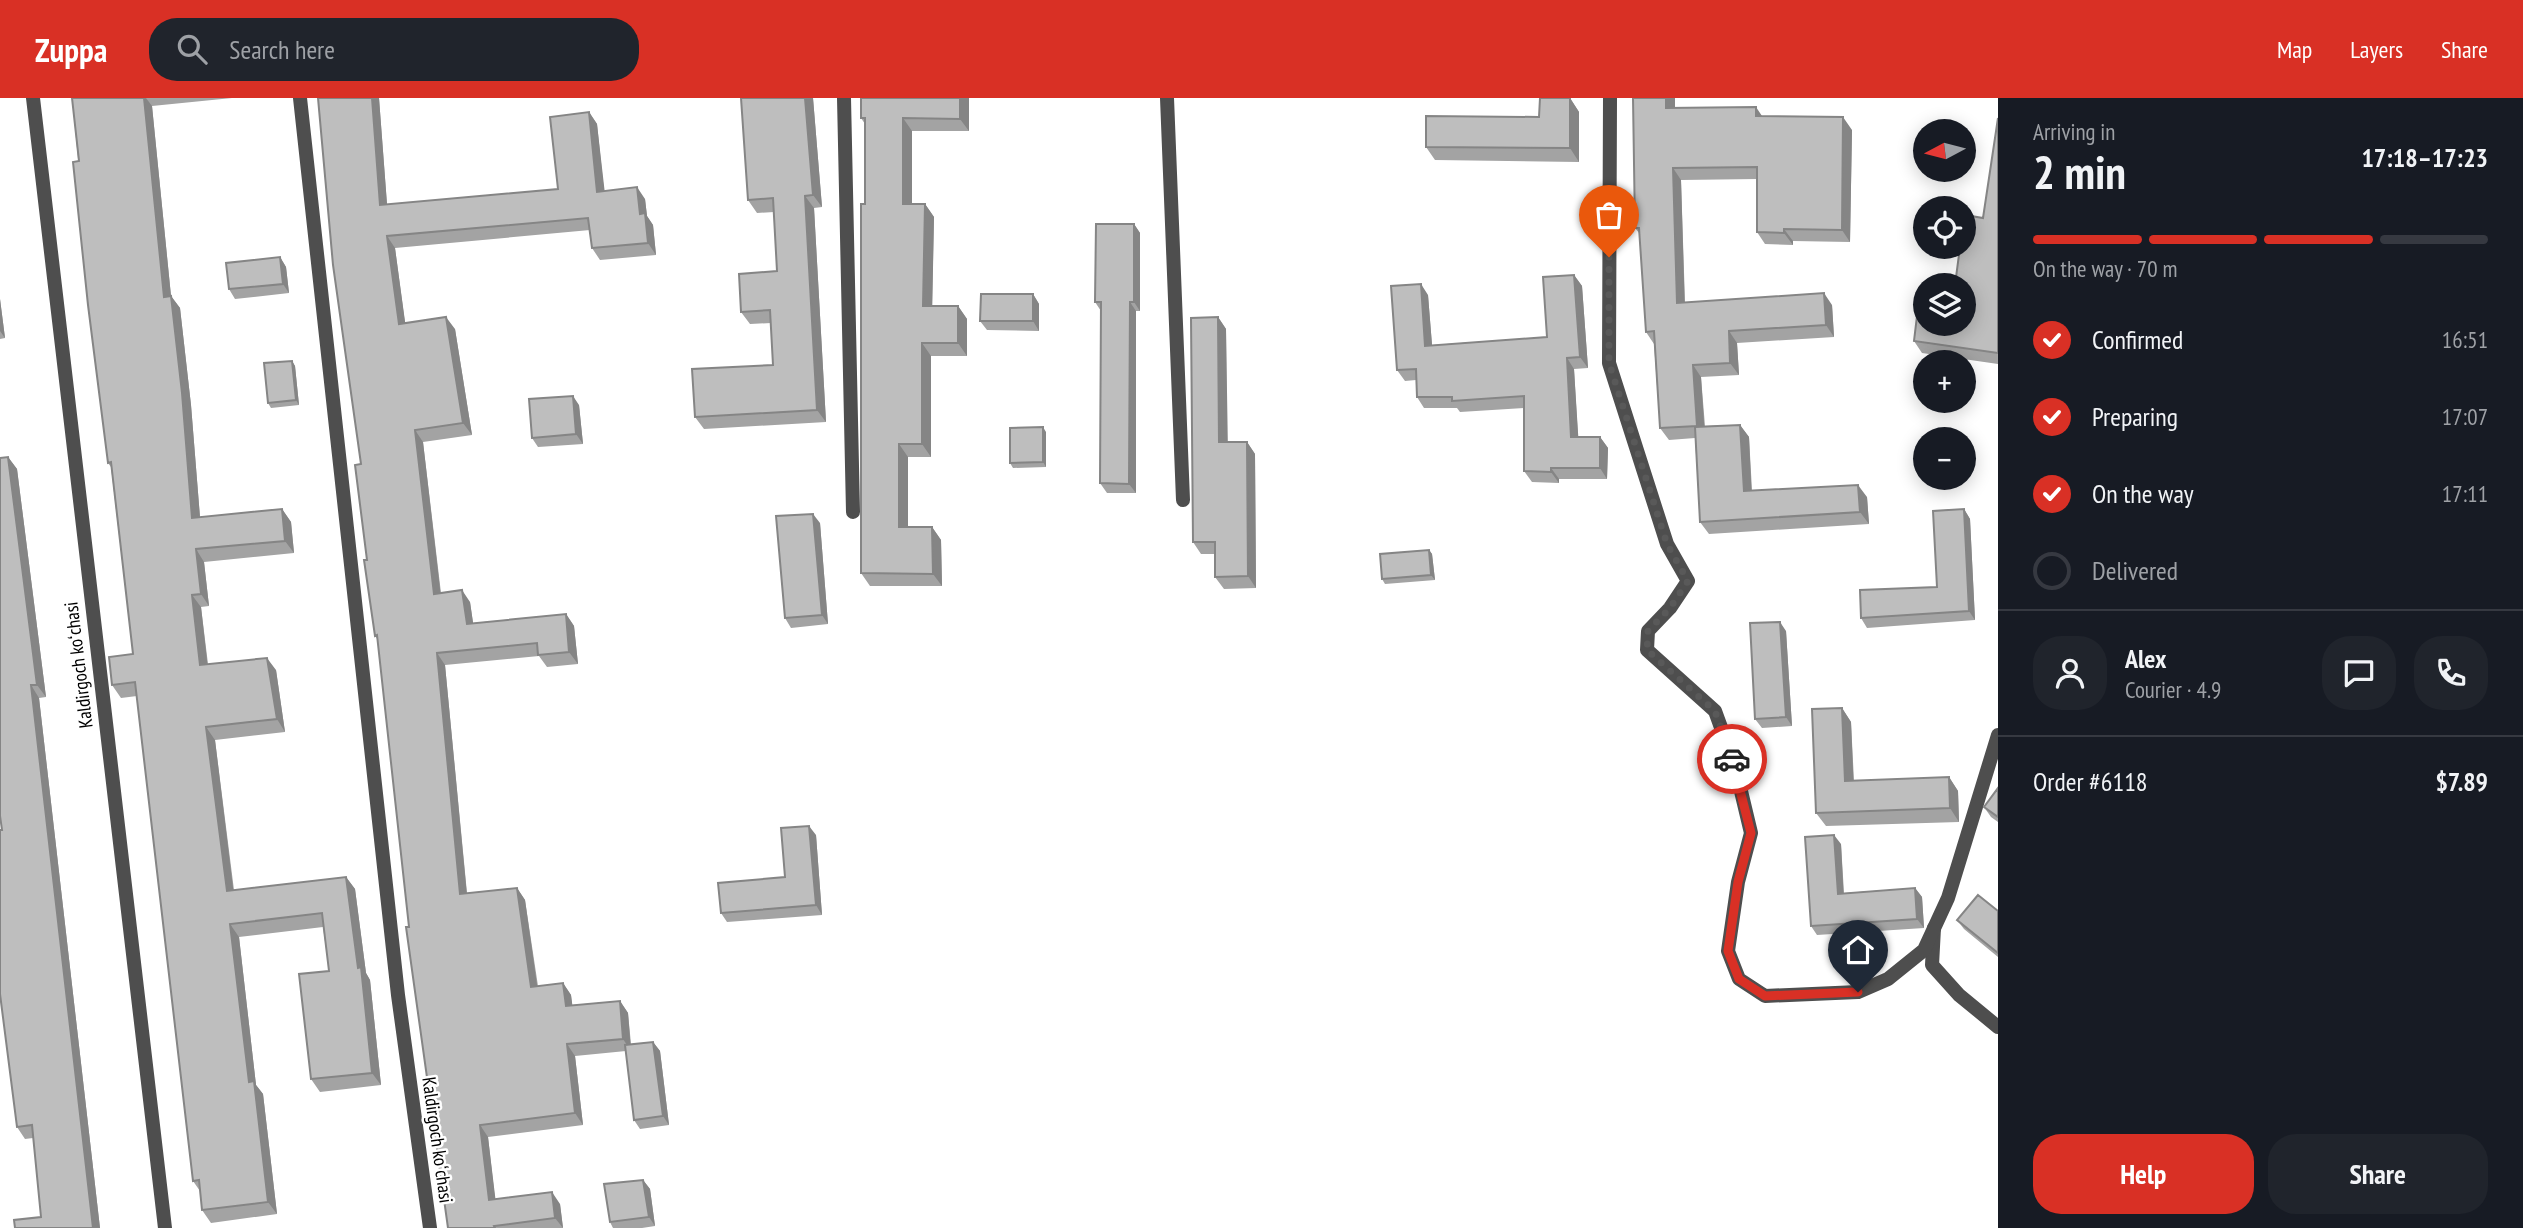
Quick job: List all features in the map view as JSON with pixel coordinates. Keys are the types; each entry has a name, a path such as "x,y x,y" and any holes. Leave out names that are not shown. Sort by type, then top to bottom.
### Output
{"street":[{"name":"Kaldirgoch koʻchasi","path":"33,98 165,1228"},
{"name":"Kaldirgoch koʻchasi","path":"300,98 398,995 430,1228"},
{"path":"844,98 853,512"},
{"path":"1167,98 1183,500"},
{"path":"1610,98 1609,363 1663,532 1688,581 1670,608 1648,631 1647,650 1715,711 1735,766 1751,833 1738,882 1728,951 1739,979 1765,996 1858,992 1888,979 1924,950 1948,898 1998,735"},
{"path":"1934,927 1932,965 1959,995 1998,1027"}],"building":[{"path":"72,98 144,98 164,297 171,296 192,518 282,509 285,541 196,549 201,594 192,595 200,665 267,658 277,719 206,727 227,891 346,877 358,968 361,967 372,1073 311,1079 299,974 329,971 322,913 230,924 249,1082 254,1081 268,1202 202,1210 199,1180 193,1181 135,682 112,685 109,657 133,654 111,462 108,463 88,305 73,162 79,161"},
{"path":"318,98 372,98 380,205 558,189 550,117 589,112 597,192 637,187 640,214 645,213 648,243 592,248 588,218 387,236 399,324 446,317 463,423 415,430 434,594 462,590 467,624 566,614 569,652 538,655 537,643 437,653 460,894 517,888 531,987 563,983 566,1006 620,1001 623,1039 567,1044 575,1113 480,1125 489,1200 552,1192 555,1218 494,1226 495,1228 448,1228 406,927 409,927 377,635 375,636 364,560 367,560 355,465 361,464 333,265"},
{"path":"741,98 805,98 813,195 805,196 817,410 695,417 692,369 773,365 770,310 741,312 739,274 777,271 773,198 748,200"},
{"path":"861,98 960,98 960,119 903,118 903,204 925,204 923,306 958,306 958,343 922,343 922,444 899,444 899,527 932,527 933,574 861,573 861,204 865,204 865,118 861,118"},
{"path":"1540,98 1570,98 1570,148 1426,147 1426,116 1539,117"},
{"path":"1633,98 1666,98 1666,108 1756,107 1756,116 1843,117 1842,230 1784,229 1784,233 1757,232 1757,167 1673,168 1677,303 1824,293 1826,325 1729,331 1730,363 1693,365 1697,426 1660,428 1654,331 1646,332 1639,228 1635,228"},
{"path":"1998,118 1998,353 1914,341 1915,336 1976,336 1976,273 1957,273 1958,259 1976,259 1976,217 1983,218"},
{"path":"1096,224 1134,224 1134,302 1130,302 1129,484 1100,483 1101,302 1095,302"},
{"path":"280,257 283,284 229,289 226,263"},
{"path":"1574,275 1580,357 1567,358 1571,437 1600,437 1600,468 1524,471 1524,396 1452,401 1452,397 1417,397 1416,369 1397,370 1391,286 1421,284 1425,346 1547,337 1543,277"},
{"path":"981,294 1033,294 1033,321 980,321"},
{"path":"1218,317 1219,442 1247,442 1248,576 1215,577 1215,542 1193,542 1191,318"},
{"path":"292,361 296,400 268,403 264,363"},
{"path":"573,396 576,434 532,438 529,399"},
{"path":"1740,425 1744,491 1858,485 1860,512 1700,522 1695,427"},
{"path":"1043,427 1043,462 1010,463 1010,428"},
{"path":"8,457 37,685 31,685 93,1228 15,1228 14,1220 41,1217 32,1125 17,1127 0,994 0,458"},
{"path":"1964,509 1969,611 1861,618 1860,590 1937,587 1933,511"},
{"path":"813,514 822,615 785,618 776,516"},
{"path":"1429,550 1431,575 1382,579 1380,554"},
{"path":"1780,622 1786,717 1755,719 1750,623"},
{"path":"1842,708 1845,781 1949,777 1950,808 1816,813 1812,709"},
{"path":"1998,788 1998,817 1984,807"},
{"path":"809,826 816,905 721,913 718,883 785,877 781,828"},
{"path":"1834,835 1838,894 1915,888 1917,919 1811,926 1805,837"},
{"path":"1978,895 1998,911 1998,953 1957,920"},
{"path":"653,1042 663,1116 634,1120 625,1045"},
{"path":"643,1180 649,1217 610,1222 604,1184"}],"way so far":[{"path":"1609,257 1609,363 1667,544 1688,581 1670,608 1648,631 1647,650 1715,711 1732,759"}],"route":[{"path":"1732,759 1751,833 1738,882 1728,951 1739,979 1765,996 1858,992"}]}
